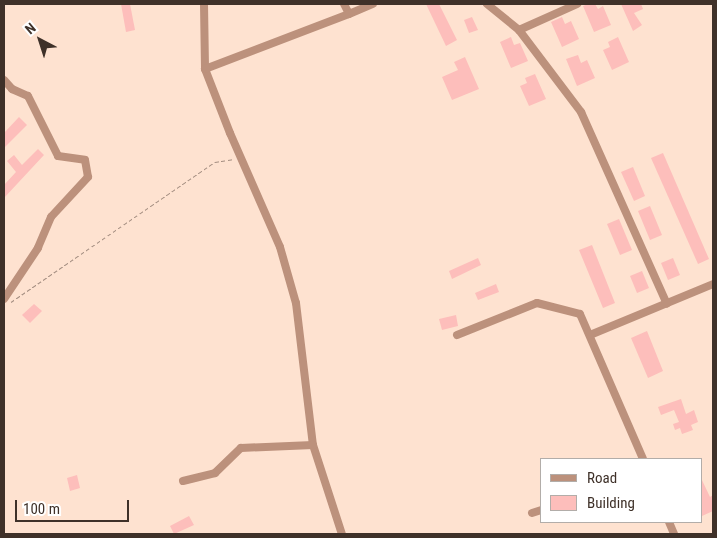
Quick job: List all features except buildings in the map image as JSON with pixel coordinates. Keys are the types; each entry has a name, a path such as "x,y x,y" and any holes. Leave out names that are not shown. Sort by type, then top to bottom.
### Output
{"street":[{"path":"204,4 205,69 241,158 280,246 296,303 313,445 342,534"},
{"path":"344,4 349,14"},
{"path":"205,69 373,4"},
{"path":"487,4 518,30 581,112 667,304"},
{"path":"518,30 576,4"},
{"path":"4,80 12,89 28,96 58,156 85,160 88,177 51,217 38,248 8,301"},
{"path":"590,335 713,284"},
{"path":"457,335 537,303 580,314 643,458"},
{"path":"183,481 215,473 241,448 313,445"},
{"path":"532,513 540,510"}],"path":[{"path":"8,301 215,162 241,158"}]}
